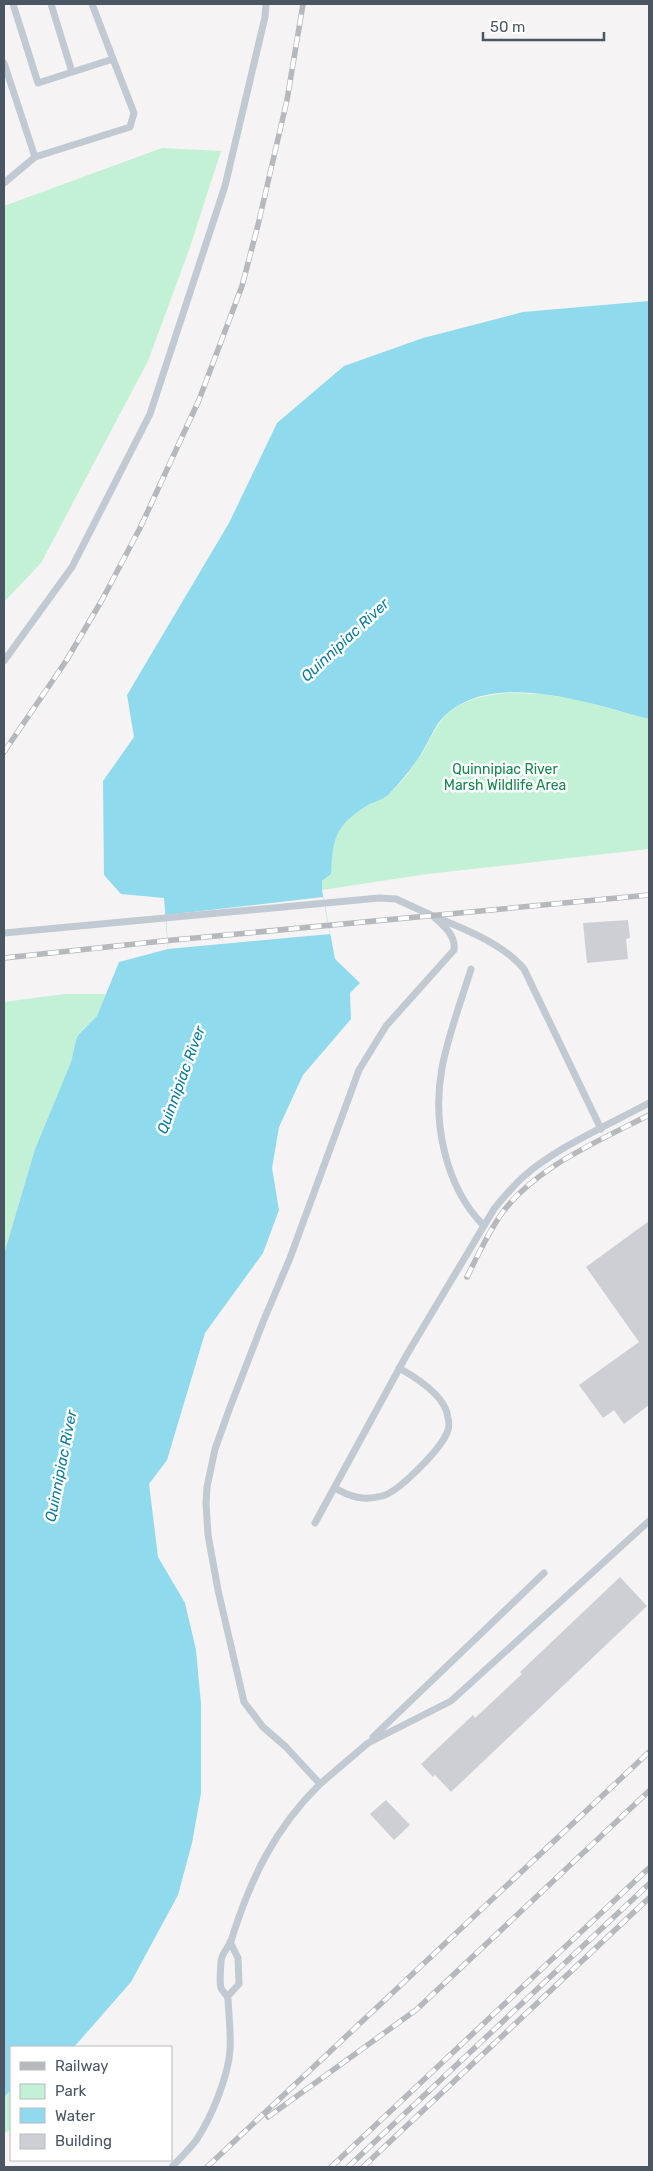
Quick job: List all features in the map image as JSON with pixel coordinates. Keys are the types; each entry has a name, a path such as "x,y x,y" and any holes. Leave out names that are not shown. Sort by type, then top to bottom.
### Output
{"lane":[{"path":"13,4 38,83 113,59"},
{"path":"51,4 72,72"},
{"path":"4,182 35,157 130,127 134,112 92,4"},
{"path":"4,661 72,567 150,414 226,186 265,17 266,4"},
{"path":"4,63 35,157"},
{"path":"4,933 388,897 404,902 495,946 518,961 524,969 601,1129"},
{"path":"320,1784 286,1747 263,1727 244,1702 218,1590 208,1535 207,1487 215,1449 229,1410 290,1258 359,1070 386,1026 454,950 455,943 452,936 433,916"},
{"path":"471,969 445,1052 439,1086 439,1104 443,1140 455,1183 463,1200 483,1225"},
{"path":"315,1523 399,1368 483,1225 508,1192 523,1177 562,1150 649,1103"},
{"path":"335,1488 346,1495 359,1498 383,1496 395,1489 429,1457 448,1430 446,1408 439,1399 426,1386 399,1368"},
{"path":"368,1742 451,1701 649,1521"},
{"path":"172,2167 197,2139 222,2084 230,2051 228,1996 221,1988 221,1960 266,1853 278,1833 320,1784 368,1742 544,1573"},
{"path":"228,1996 239,1984 238,1958 230,1942"}],"green space":[{"path":"162,148 221,151 189,250 148,361 41,563 4,602 4,206"},
{"name":"Quinnipiac River Marsh Wildlife Area","path":"495,694 541,694 574,699 649,719 649,849 427,874 322,890 322,881 331,874 332,845 335,836 354,815 368,805 387,796 399,784 408,774 439,723 447,714 473,700"},
{"path":"65,994 106,994 97,1016 78,1034 71,1062 35,1149 4,1254 4,1002"},
{"path":"10,2091 10,2130 4,2133 4,2097"}],"water":[{"name":"Quinnipiac River","path":"649,301 649,719 598,705 540,694 511,692 484,695 460,705 440,721 410,771 396,787 380,800 357,812 342,826 338,834 333,851 331,874 322,881 322,890 335,959 360,983 350,993 351,1019 303,1075 279,1127 272,1168 279,1210 263,1253 205,1333 167,1460 149,1484 158,1557 185,1603 196,1650 201,1704 201,1793 192,1843 178,1895 131,1982 75,2046 10,2046 10,2091 4,2097 4,1254 35,1149 71,1062 78,1035 97,1016 119,962 168,949 164,898 121,894 104,875 103,781 134,737 127,695 229,523 277,423 344,366 423,338 523,312"}],"pier":[{"path":"323,897 330,934 168,949 166,915"}],"building":[{"path":"628,920 630,938 626,939 628,959 587,963 583,923"},
{"path":"649,1221 649,1405 624,1424 614,1410 603,1418 579,1385 639,1342 586,1267"},
{"path":"620,1577 647,1606 451,1792 435,1775 433,1777 421,1764 473,1715 475,1718 522,1674 520,1672"},
{"path":"386,1800 410,1825 394,1840 370,1814"}],"railway":[{"path":"4,752 66,661 102,600 140,528 199,400 242,286 287,100 303,4"},
{"path":"4,958 649,895"},
{"path":"467,1277 486,1238 500,1216 530,1184 568,1157 649,1115"},
{"path":"207,2167 649,1752"},
{"path":"268,2117 416,2010 649,1791"},
{"path":"331,2167 649,1868"},
{"path":"348,2167 649,1884"},
{"path":"363,2167 649,1898"}]}
